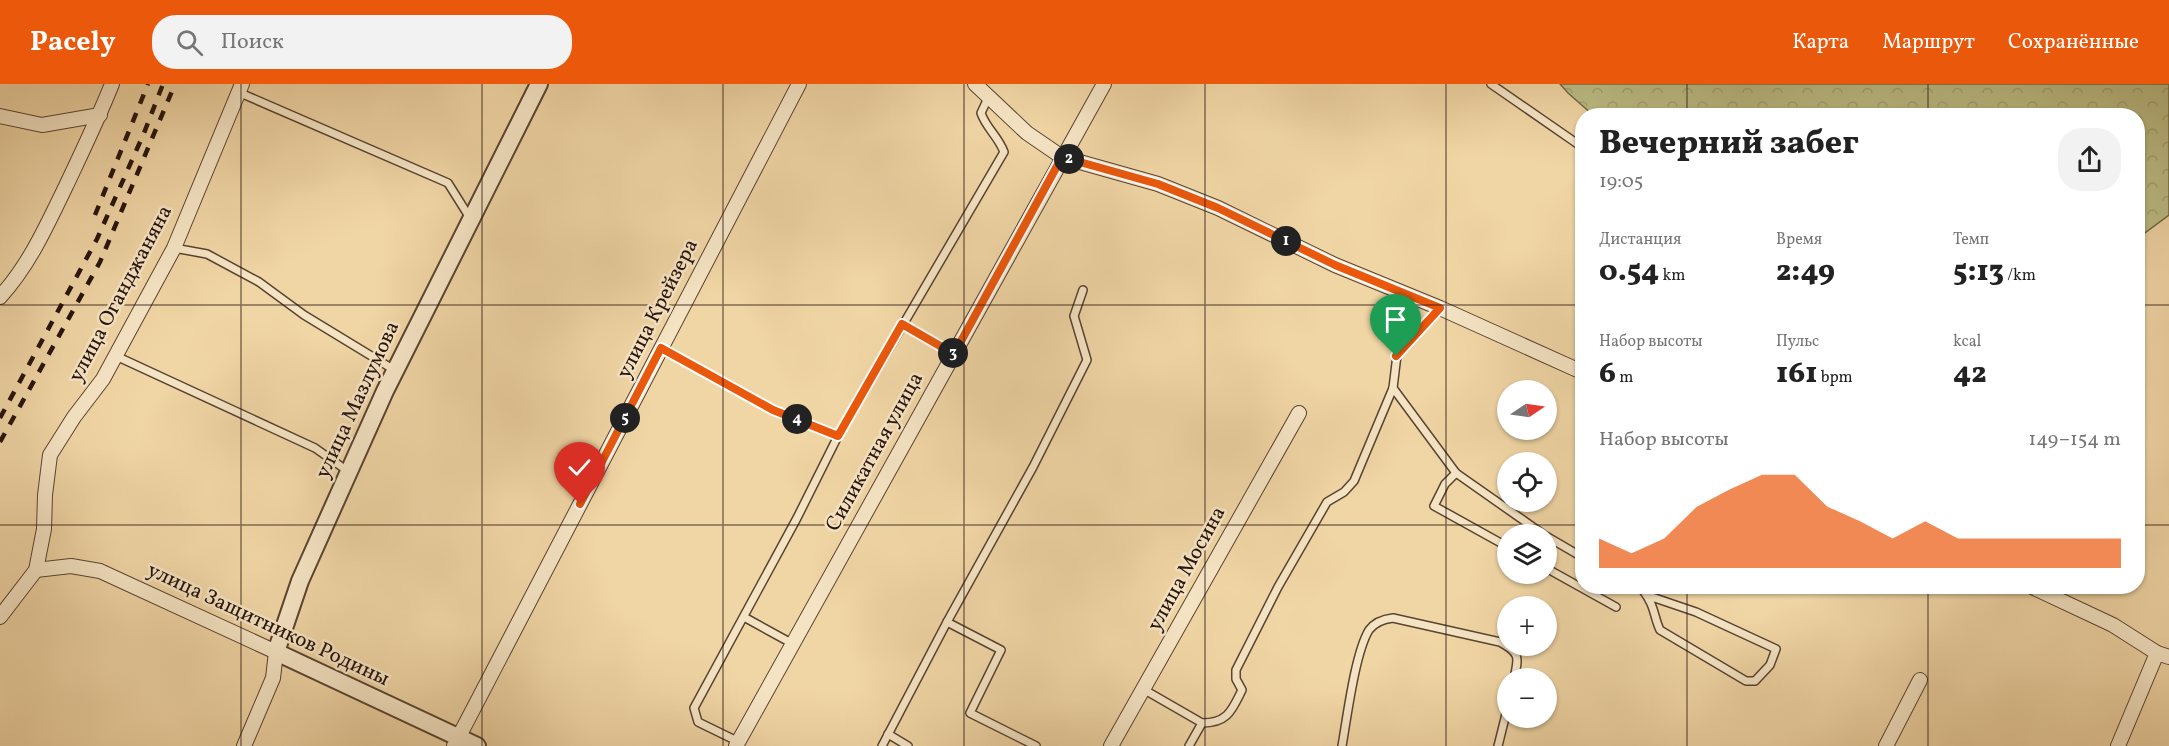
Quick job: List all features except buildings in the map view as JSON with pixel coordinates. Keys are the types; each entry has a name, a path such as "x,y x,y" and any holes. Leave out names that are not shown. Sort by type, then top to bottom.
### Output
{"street":[{"path":"0,297 17,279 40,241 100,115 112,84"},
{"name":"улица Мазлумова","path":"244,746 273,678 276,652 300,581 396,370 539,84"},
{"name":"улица Крейзера","path":"456,742 799,84"},
{"path":"975,84 1027,133 1062,157 1158,184 1218,208 1335,265 1440,308 1575,369"},
{"name":"Силикатная улица","path":"738,744 1104,84"},
{"name":"улица Оганджаняна","path":"0,617 36,570 44,529 50,455 74,417 103,379 174,248 240,88"},
{"path":"0,116 42,125 100,115"},
{"name":"улица Мосина","path":"1111,746 1299,412"},
{"name":"улица Защитников Родины","path":"36,570 71,566 100,571 276,652 456,742 477,746"},
{"path":"2047,594 2113,625 2163,655 2118,746"},
{"path":"1886,746 1920,680"}],"lane":[{"path":"1491,84 1575,142"},
{"path":"240,88 448,183 471,220"},
{"path":"738,744 698,723 694,708 838,436 1004,152 1000,140 984,121 981,113 988,98"},
{"path":"174,248 207,254 259,282 304,315 396,370"},
{"path":"882,746 947,622 1033,467 1087,360 1074,316 1083,290"},
{"path":"1143,689 1202,723 1214,723 1229,715 1242,690 1236,679 1236,670 1278,587 1327,502 1344,492 1354,481 1393,388 1396,356 1440,308"},
{"path":"902,324 954,354"},
{"path":"661,348 773,410 838,436"},
{"path":"116,356 315,448 349,472"},
{"path":"1393,388 1456,473 1529,524"},
{"path":"1456,473 1445,484 1434,506 1497,541"},
{"path":"1557,542 1575,553"},
{"path":"1557,574 1575,584"},
{"path":"1593,594 1616,607"},
{"path":"1646,595 1696,612 1776,649 1770,665 1755,681 1746,681 1660,630 1646,595"},
{"path":"744,617 793,644"},
{"path":"1342,746 1362,648 1370,629 1382,619 1393,618 1500,642 1514,650 1518,660 1516,668"},
{"path":"947,622 1001,650 970,712 1036,746"},
{"path":"1189,746 1202,723"},
{"path":"1498,746 1502,728"},
{"path":"888,734 908,746"}],"green space":[{"path":"1560,84 2169,84 2169,215 2145,233 2145,108 1585,108"}],"railway":[{"path":"95,215 148,84"},
{"path":"0,418 97,239 163,84"},
{"path":"0,442 100,262 175,84"}],"route":[{"path":"580,504 661,348 773,410 838,436 902,324 954,354 1062,157 1158,184 1218,208 1335,265 1440,308 1407,341 1396,356"}]}
